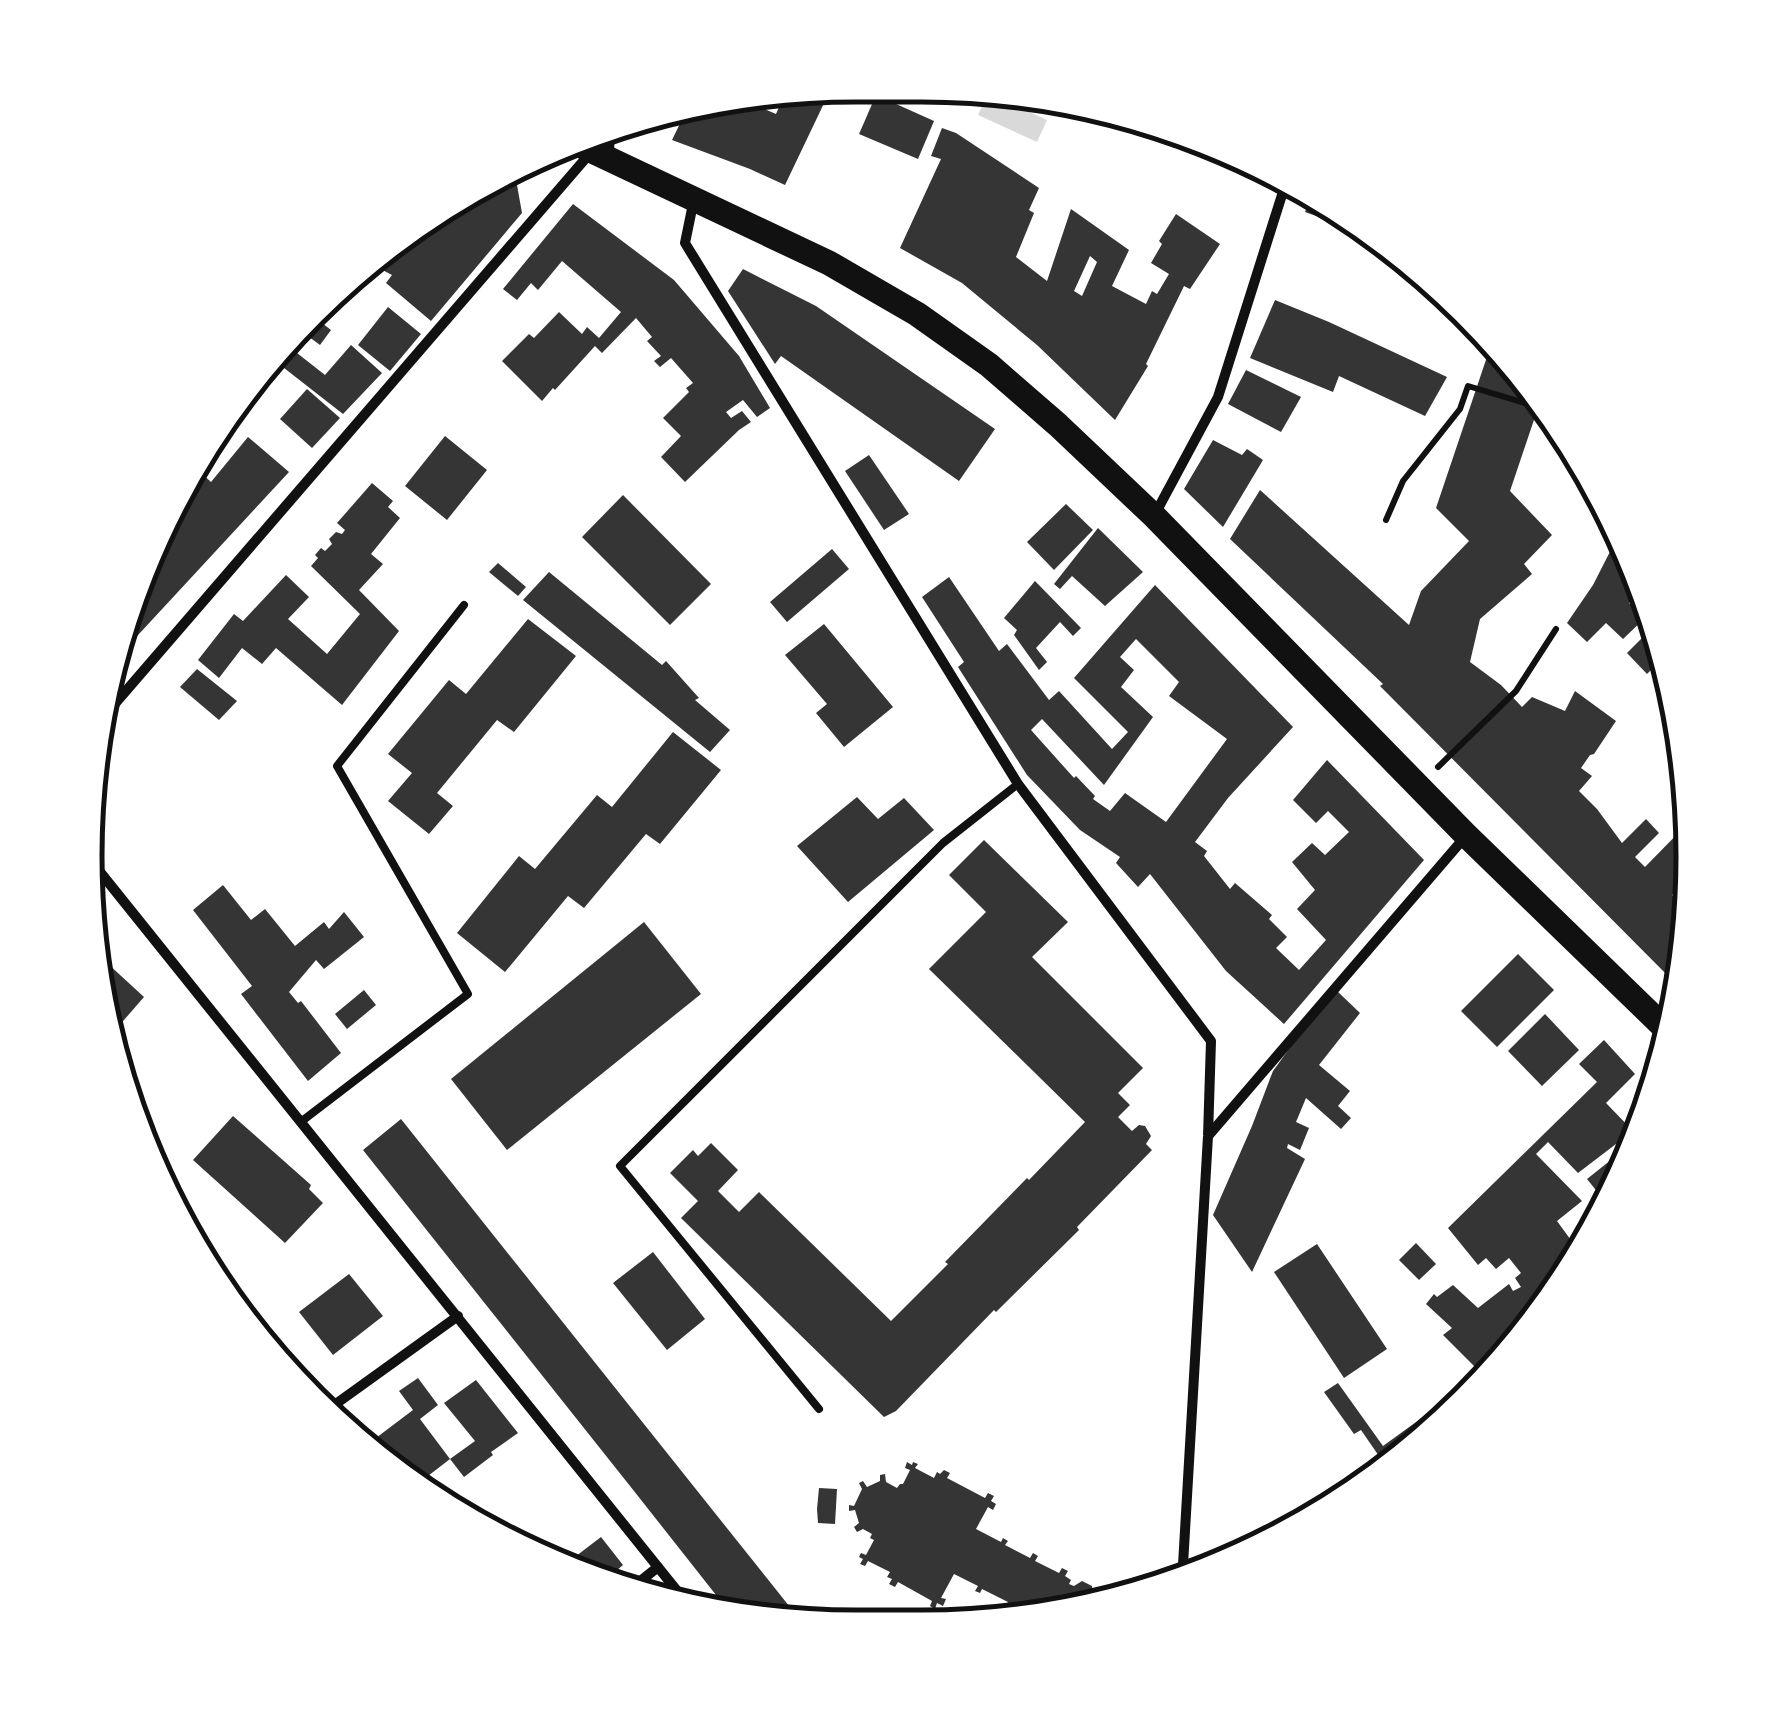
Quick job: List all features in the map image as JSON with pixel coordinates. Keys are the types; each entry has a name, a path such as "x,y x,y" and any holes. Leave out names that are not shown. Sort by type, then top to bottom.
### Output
{"main road":[{"path":"593,151 829,262 917,314 989,365 1058,424 1154,516 1466,835 1657,1021"}],"street":[{"path":"119,698 589,152"},
{"path":"1154,516 1218,398 1282,195"},
{"path":"694,198 686,244 1018,784 1210,1040 1183,1563"},
{"path":"1208,1136 1466,835"},
{"path":"103,875 675,1588"},
{"path":"338,1403 458,1316"},
{"path":"643,1579 658,1567"}],"lane":[{"path":"302,1121 468,994 337,766 464,606"},
{"path":"818,1409 620,1166 943,843 1018,784"}],"path":[{"path":"1386,520 1403,481 1460,409 1468,386 1524,403"},
{"path":"1418,786 1516,691 1556,629"}],"shaded area":[{"path":"982,105 1025,110 1047,120 1037,142 978,115"}],"building":[{"path":"873,102 892,102 934,121 918,159 859,134"},
{"path":"824,103 785,185 672,140 680,124 763,108 776,114 779,107"},
{"path":"942,128 956,133 1039,188 1029,210 1034,213 1016,257 1047,281 1071,209 1129,250 1112,286 1146,304 1152,291 1157,294 1169,274 1151,263 1176,214 1220,244 1190,289 1184,286 1148,366 1115,420 1037,345 962,283 900,248 941,159 931,156","holes":["1090,256 1097,262 1082,296 1074,291"]},
{"path":"517,185 522,213 431,321 386,283 392,275 383,270 397,258 479,204"},
{"path":"573,204 674,280 739,356 770,408 757,417 743,400 726,412 731,418 742,411 751,422 685,482 661,457 681,436 663,418 693,383 671,358 660,367 654,361 661,356 647,341 652,337 636,318 602,353 595,346 542,401 502,361 529,334 534,338 559,312 582,334 587,327 599,338 621,312 562,261 538,290 531,283 517,300 503,289"},
{"path":"743,269 816,306 995,429 959,481 781,356 775,364 728,291"},
{"path":"1275,300 1447,377 1425,416 1339,376 1333,392 1250,358"},
{"path":"388,307 421,334 390,371 358,345"},
{"path":"323,323 331,330 320,345 310,337"},
{"path":"351,345 382,373 343,414 283,367 296,352 325,375"},
{"path":"1487,358 1535,418 1510,491 1552,535 1524,564 1532,574 1480,619 1470,662 1522,707 1532,697 1565,711 1575,691 1616,721 1581,768 1592,776 1579,791 1622,843 1646,819 1659,833 1635,857 1645,867 1675,836 1674,906 1666,974 1380,686 1383,684 1230,539 1260,490 1409,625 1421,591 1469,541 1436,508"},
{"path":"1246,370 1301,397 1281,432 1228,404"},
{"path":"307,389 340,418 312,448 280,419"},
{"path":"445,436 487,470 447,520 405,486"},
{"path":"248,437 289,472 135,638 180,523 205,477 211,482"},
{"path":"1213,440 1242,455 1247,449 1263,460 1223,527 1184,489"},
{"path":"869,455 909,514 884,530 845,471"},
{"path":"372,483 393,501 388,507 400,518 371,554 383,564 359,590 399,631 342,705 276,648 262,664 242,648 219,678 198,660 234,614 243,621 286,575 309,597 288,619 327,654 360,614 311,566 321,548 325,551 332,544 329,539 345,530 337,523"},
{"path":"623,495 711,584 670,625 582,537"},
{"path":"1066,504 1093,530 1054,570 1027,542"},
{"path":"1098,528 1143,572 1105,606 1072,576 1060,589 1054,584"},
{"path":"832,549 849,569 787,622 770,602"},
{"path":"1610,551 1638,624 1623,639 1606,623 1587,642 1567,623"},
{"path":"498,563 526,587 518,596 489,572"},
{"path":"549,572 662,665 666,661 699,698 695,700 730,730 710,752 523,600"},
{"path":"949,577 999,651 1007,644 1049,700 1059,691 1112,749 1128,732 1074,678 1155,585 1293,727 1228,798 1195,842 1207,851 1204,856 1230,889 1235,883 1272,915 1269,919 1287,937 1276,948 1299,970 1326,940 1297,909 1315,890 1292,862 1312,843 1325,855 1349,832 1328,811 1316,823 1293,800 1327,760 1424,860 1284,1024 1226,971 1150,874 1138,887 1116,863 1120,857 1080,830 1027,775 958,667 964,662 922,597","holes":["1136,639 1179,682 1169,696 1227,739 1166,822 1125,793 1110,811 1093,799 1095,796 1031,730 1042,719 1104,785 1153,717 1121,687 1134,670 1120,657"]},
{"path":"1035,581 1081,628 1073,636 1060,622 1036,648 1047,662 1039,670 1014,635 1017,630 1004,618"},
{"path":"528,619 576,656 514,732 497,720 437,793 453,806 429,834 388,801 412,773 388,754 449,680 466,694"},
{"path":"824,624 893,707 844,747 816,713 827,704 785,655"},
{"path":"1642,638 1652,669 1647,674 1627,653"},
{"path":"197,669 237,701 219,720 180,687"},
{"path":"673,732 721,770 660,844 646,834 584,908 568,896 505,972 457,933 519,856 535,869 597,795 612,807"},
{"path":"857,797 878,819 904,798 934,830 848,902 797,846"},
{"path":"984,840 1068,922 1032,957 1143,1068 1118,1093 1130,1105 1118,1117 1132,1131 1139,1125 1145,1126 1151,1136 1146,1144 1152,1150 1077,1227 1079,1230 896,1411 884,1417 681,1218 698,1201 670,1173 693,1150 698,1156 711,1143 738,1170 718,1191 739,1212 759,1192 891,1321 1085,1122 929,969 986,912 949,875"},
{"path":"223,885 251,920 265,909 295,946 324,922 329,929 344,912 364,937 324,969 316,960 289,992 298,1003 301,1001 341,1053 308,1081 241,994 252,986 193,910"},
{"path":"644,922 701,994 507,1150 451,1079"},
{"path":"1518,954 1554,990 1497,1047 1461,1011"},
{"path":"111,967 144,997 121,1023"},
{"path":"364,990 376,1005 347,1029 335,1014"},
{"path":"1336,990 1360,1013 1319,1065 1350,1091 1338,1106 1351,1118 1341,1129 1306,1098 1296,1122 1309,1128 1300,1150 1288,1144 1287,1148 1305,1159 1252,1272 1213,1215 1273,1071"},
{"path":"1545,1014 1579,1050 1542,1086 1508,1051"},
{"path":"1604,1040 1635,1074 1606,1103 1626,1124 1619,1141 1578,1173 1548,1142 1536,1154 1582,1201 1557,1221 1570,1240 1548,1275 1520,1316 1476,1368 1443,1335 1452,1328 1426,1304 1434,1294 1437,1297 1453,1285 1478,1308 1509,1284 1513,1291 1521,1287 1515,1278 1521,1273 1509,1258 1496,1269 1486,1258 1478,1265 1448,1228 1597,1082 1579,1064"},
{"path":"233,1116 311,1185 309,1189 323,1203 285,1243 193,1160"},
{"path":"401,1119 790,1607 718,1597 363,1150"},
{"path":"1612,1159 1597,1192 1587,1179"},
{"path":"1416,1243 1436,1264 1419,1280 1399,1260"},
{"path":"1317,1244 1387,1349 1344,1378 1274,1272"},
{"path":"653,1252 705,1319 667,1350 613,1283"},
{"path":"349,1274 383,1316 333,1355 299,1312"},
{"path":"418,1378 438,1405 420,1419 450,1459 428,1476 376,1438 413,1410 399,1391"},
{"path":"476,1380 518,1433 464,1477 450,1459 475,1441 444,1403"},
{"path":"1338,1383 1383,1446 1435,1408 1379,1456 1361,1430 1354,1434 1324,1392"},
{"path":"907,1462 913,1462 918,1464 915,1468 934,1478 944,1470 950,1473 947,1478 985,1498 988,1493 994,1496 993,1510 988,1507 976,1529 1001,1542 1003,1538 1008,1541 1005,1545 1030,1558 1033,1553 1038,1556 1035,1561 1059,1573 1062,1568 1068,1571 1065,1576 1071,1580 1069,1584 1074,1586 1082,1581 1092,1586 1093,1591 1005,1606 1008,1602 982,1589 980,1593 975,1591 978,1586 954,1574 941,1598 946,1599 943,1606 937,1603 935,1609 930,1606 932,1601 898,1582 895,1587 889,1584 890,1572 868,1561 865,1566 860,1564 861,1553 866,1555 874,1540 863,1529 857,1532 854,1527 859,1523 849,1505 854,1506 862,1489 859,1483 863,1481 867,1487 885,1474 886,1482 897,1488 910,1470 905,1468"},
{"path":"819,1488 837,1489 835,1524 818,1523"},
{"path":"601,1537 623,1565 616,1571 576,1556"}]}
